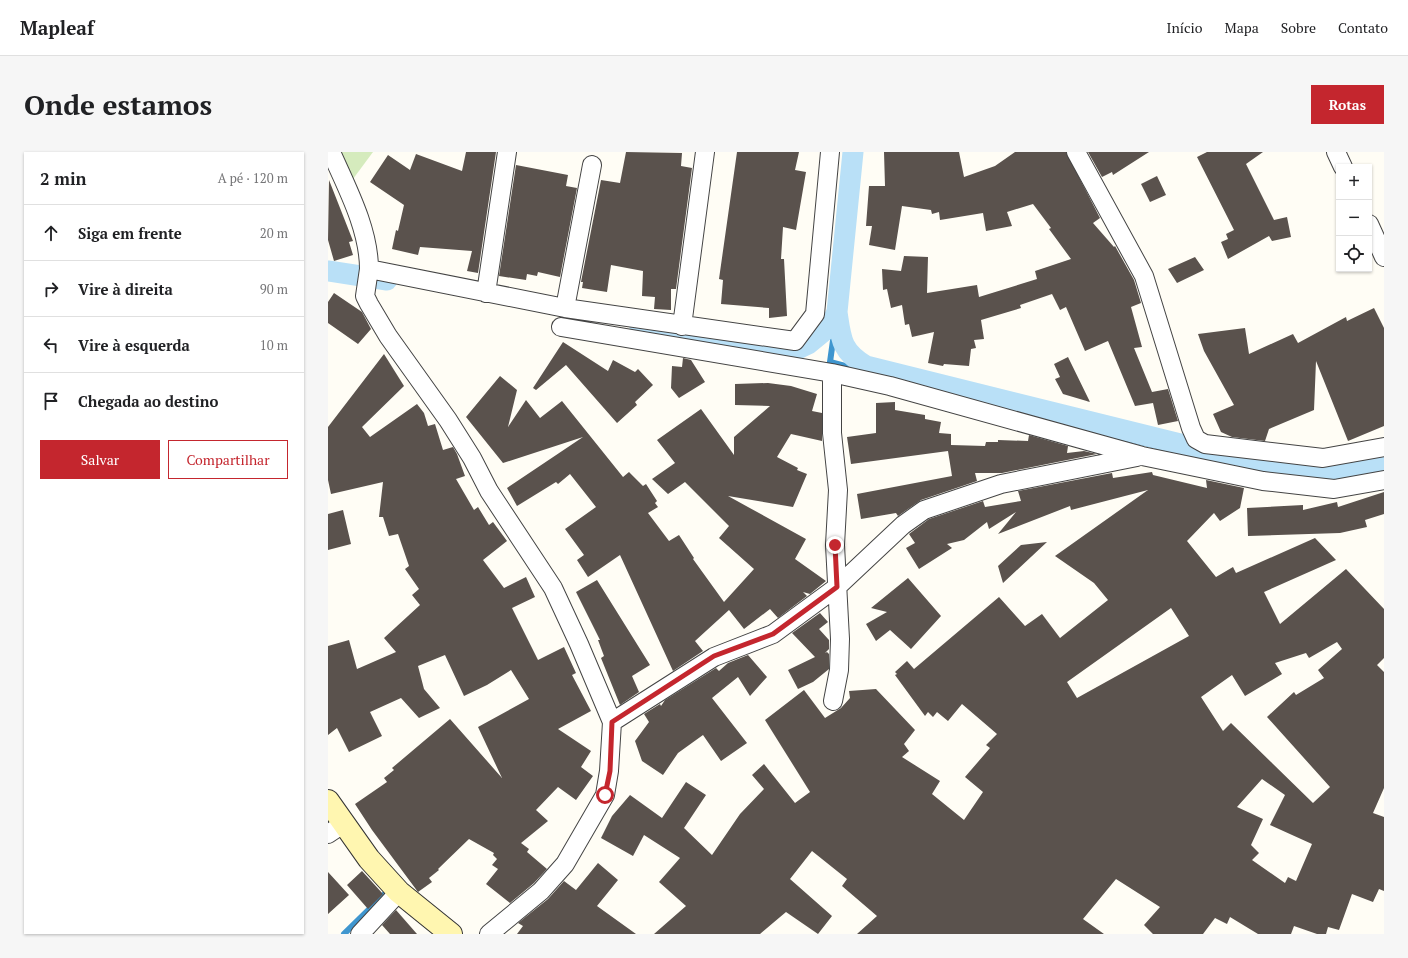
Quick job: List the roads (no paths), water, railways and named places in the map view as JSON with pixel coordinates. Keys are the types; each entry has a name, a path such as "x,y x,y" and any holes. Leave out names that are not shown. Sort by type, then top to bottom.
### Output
{"street":[{"path":"332,152 361,225 369,258 365,296 388,336 448,420 472,458 489,491 553,588 579,644 612,722 610,771 605,795 565,864 540,891 489,934"},
{"path":"486,293 507,152"},
{"path":"682,326 705,152"},
{"path":"369,269 565,308 682,326 795,341 815,314 830,152"},
{"path":"1076,152 1144,276 1191,428 1196,439 1205,444 1323,458 1384,446"},
{"path":"1336,152 1342,164"},
{"path":"565,308 592,165"},
{"path":"1372,231 1384,257"},
{"path":"561,327 832,373 890,386 1142,456 1263,481 1334,489 1384,480"},
{"path":"832,373 832,433 838,490 835,545 840,640 839,670 833,700"},
{"path":"612,722 714,656 773,634 837,587 903,525 924,510 1001,484 1142,456"},
{"path":"328,802 336,829 369,859 399,892 451,934"},
{"path":"360,934 399,892"}],"waterway":[{"path":"853,152 837,312 841,337 844,344 851,355 866,366 1261,464 1334,473 1384,465"},
{"path":"328,271 387,280"},
{"path":"837,312 830,362 864,371"},
{"path":"640,327 787,354 808,344 830,326 837,312"},
{"path":"1012,411 1199,456 1334,478 1384,468"},
{"path":"344,934 391,888"}]}
